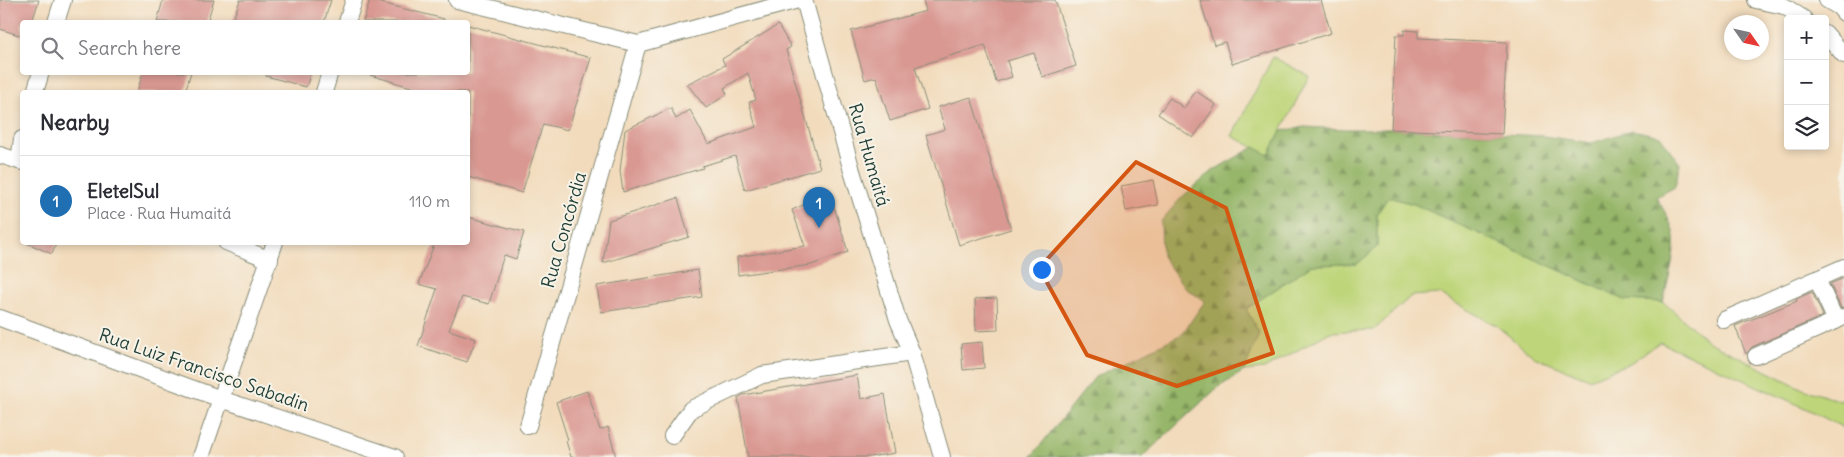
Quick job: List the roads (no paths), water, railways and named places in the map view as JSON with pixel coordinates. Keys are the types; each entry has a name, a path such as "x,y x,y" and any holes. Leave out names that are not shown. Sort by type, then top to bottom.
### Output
{"street":[{"path":"57,20 62,0"},
{"path":"347,20 354,0"},
{"path":"457,0 638,44 798,0"},
{"name":"Rua Humaitá","path":"804,0 852,171 898,320 912,353 942,457"},
{"path":"1756,0 1784,6 1798,15"},
{"path":"1827,0 1844,12"},
{"path":"1829,38 1844,55"},
{"name":"Rua Concórdia","path":"528,426 638,44"},
{"path":"36,90 40,75"},
{"path":"325,90 329,75"},
{"path":"0,155 20,162"},
{"path":"233,245 270,260"},
{"path":"201,457 275,245"},
{"path":"1724,320 1844,267"},
{"path":"1756,356 1840,319 1817,279"},
{"name":"Rua Luiz Francisco Sabadin","path":"0,318 221,399 395,457"},
{"path":"672,436 691,409 762,375 912,353"}],"place":[{"name":"EletelSul","path":"819,228"}]}
